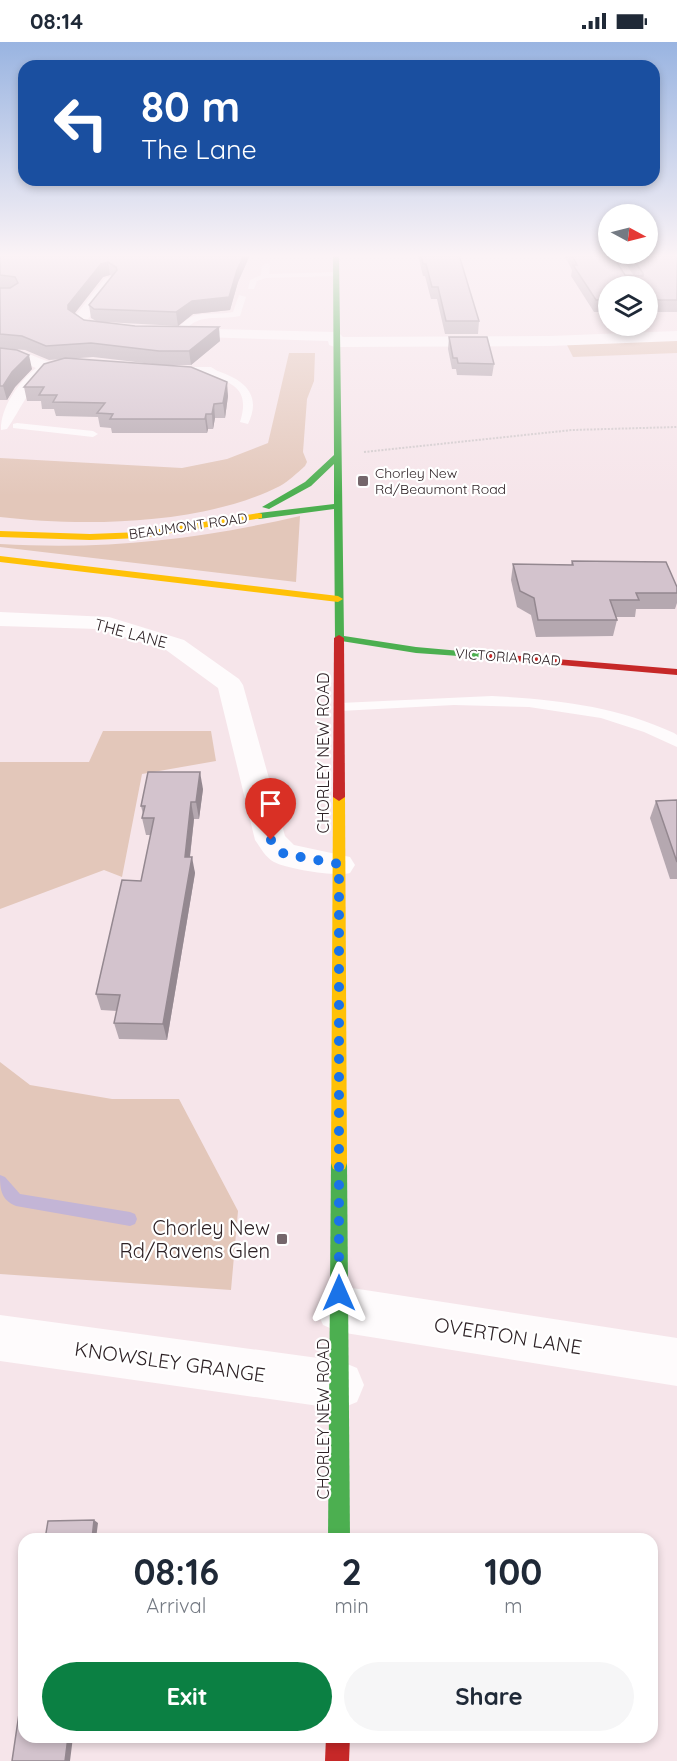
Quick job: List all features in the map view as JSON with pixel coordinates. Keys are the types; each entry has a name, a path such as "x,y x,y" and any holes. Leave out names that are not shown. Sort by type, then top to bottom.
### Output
{"main road":[{"name":"CHORLEY NEW ROAD","path":"335,335 340,708 339,1533"},
{"path":"236,519 283,500 308,484 338,455"},
{"name":"BEAUMONT ROAD","path":"0,534 90,537 141,535 236,519 339,506"},
{"path":"0,559 338,599"},
{"name":"VICTORIA ROAD","path":"339,638 416,650 677,672"},
{"path":"338,1743 338,1761"}],"street":[{"path":"237,335 335,339 550,341 671,336"},
{"path":"0,355 24,357 47,367 104,364"},
{"path":"6,425 31,380 47,367"},
{"path":"142,370 215,372"},
{"name":"THE LANE","path":"0,619 100,622 175,645 184,651 230,685 271,840 284,854 339,864"},
{"name":"OVERTON LANE","path":"339,1310 677,1362"},
{"name":"KNOWSLEY GRANGE","path":"0,1338 340,1385"}],"lane":[{"path":"215,372 232,379 249,396 252,406 245,422"},
{"path":"6,425 93,434"},
{"path":"340,708 470,700 531,701 583,709 623,719 669,736 677,742"}],"path":[{"path":"338,455 572,430 677,427"}],"shaded area":[{"path":"677,339 677,353 573,357 567,345"},
{"path":"289,353 315,353 314,381 307,399 303,452 307,462 280,486 250,499 180,516 105,522 0,517 0,458 182,468 227,459 268,443"},
{"path":"300,516 296,582 0,547 0,544 77,546 151,541 224,531"},
{"path":"103,731 211,731 216,761 142,774 122,877 104,870 0,909 0,762 89,762"},
{"path":"0,1062 30,1085 112,1099 179,1099 238,1211 231,1290 0,1274"}],"building":[{"path":"13,335 209,335 189,351 159,351 91,343 46,346 22,336"},
{"path":"449,337 487,337 494,364 458,363 457,358 453,358"},
{"path":"0,348 17,350 29,355 12,372 3,386 0,386"},
{"path":"65,358 191,367 227,382 223,403 214,404 212,414 206,414 205,419 110,419 113,414 97,413 105,403 53,402 57,395 39,395 44,387 24,387 44,364"},
{"path":"572,561 666,562 677,587 677,593 636,593 639,600 610,600 617,620 538,620 534,598 520,591 513,564 573,565"},
{"path":"148,772 200,772 196,802 191,802 185,857 192,857 163,1024 114,1023 120,995 96,994 122,880 141,881 154,818 142,818 145,806 141,806"},
{"path":"677,800 677,862 656,801"},
{"path":"94,1520 93,1533 46,1533 48,1521"},
{"path":"18,1720 18,1743 67,1743 65,1761 12,1761"}],"waterway":[{"path":"0,1181 16,1200 130,1219"}],"traffic: fast":[{"path":"337,335 339,638 416,650 483,656"},
{"path":"266,507 308,484 338,455"},
{"path":"259,516 339,506"},
{"path":"339,1163 339,1533"}],"traffic: slow":[{"path":"0,534 90,537 141,535 259,516"},
{"path":"0,559 338,599"},
{"path":"339,797 339,1163"}],"traffic: jam":[{"path":"339,638 339,797"},
{"path":"483,656 677,672"},
{"path":"337,1761 338,1743"}],"place":[{"name":"Chorley New Rd/Beaumont Road","path":"363,481"},
{"name":"Chorley New Rd/Ravens Glen","path":"282,1239"}],"route":[{"path":"271,840 284,854 339,864 337,1078 339,1293"}]}
